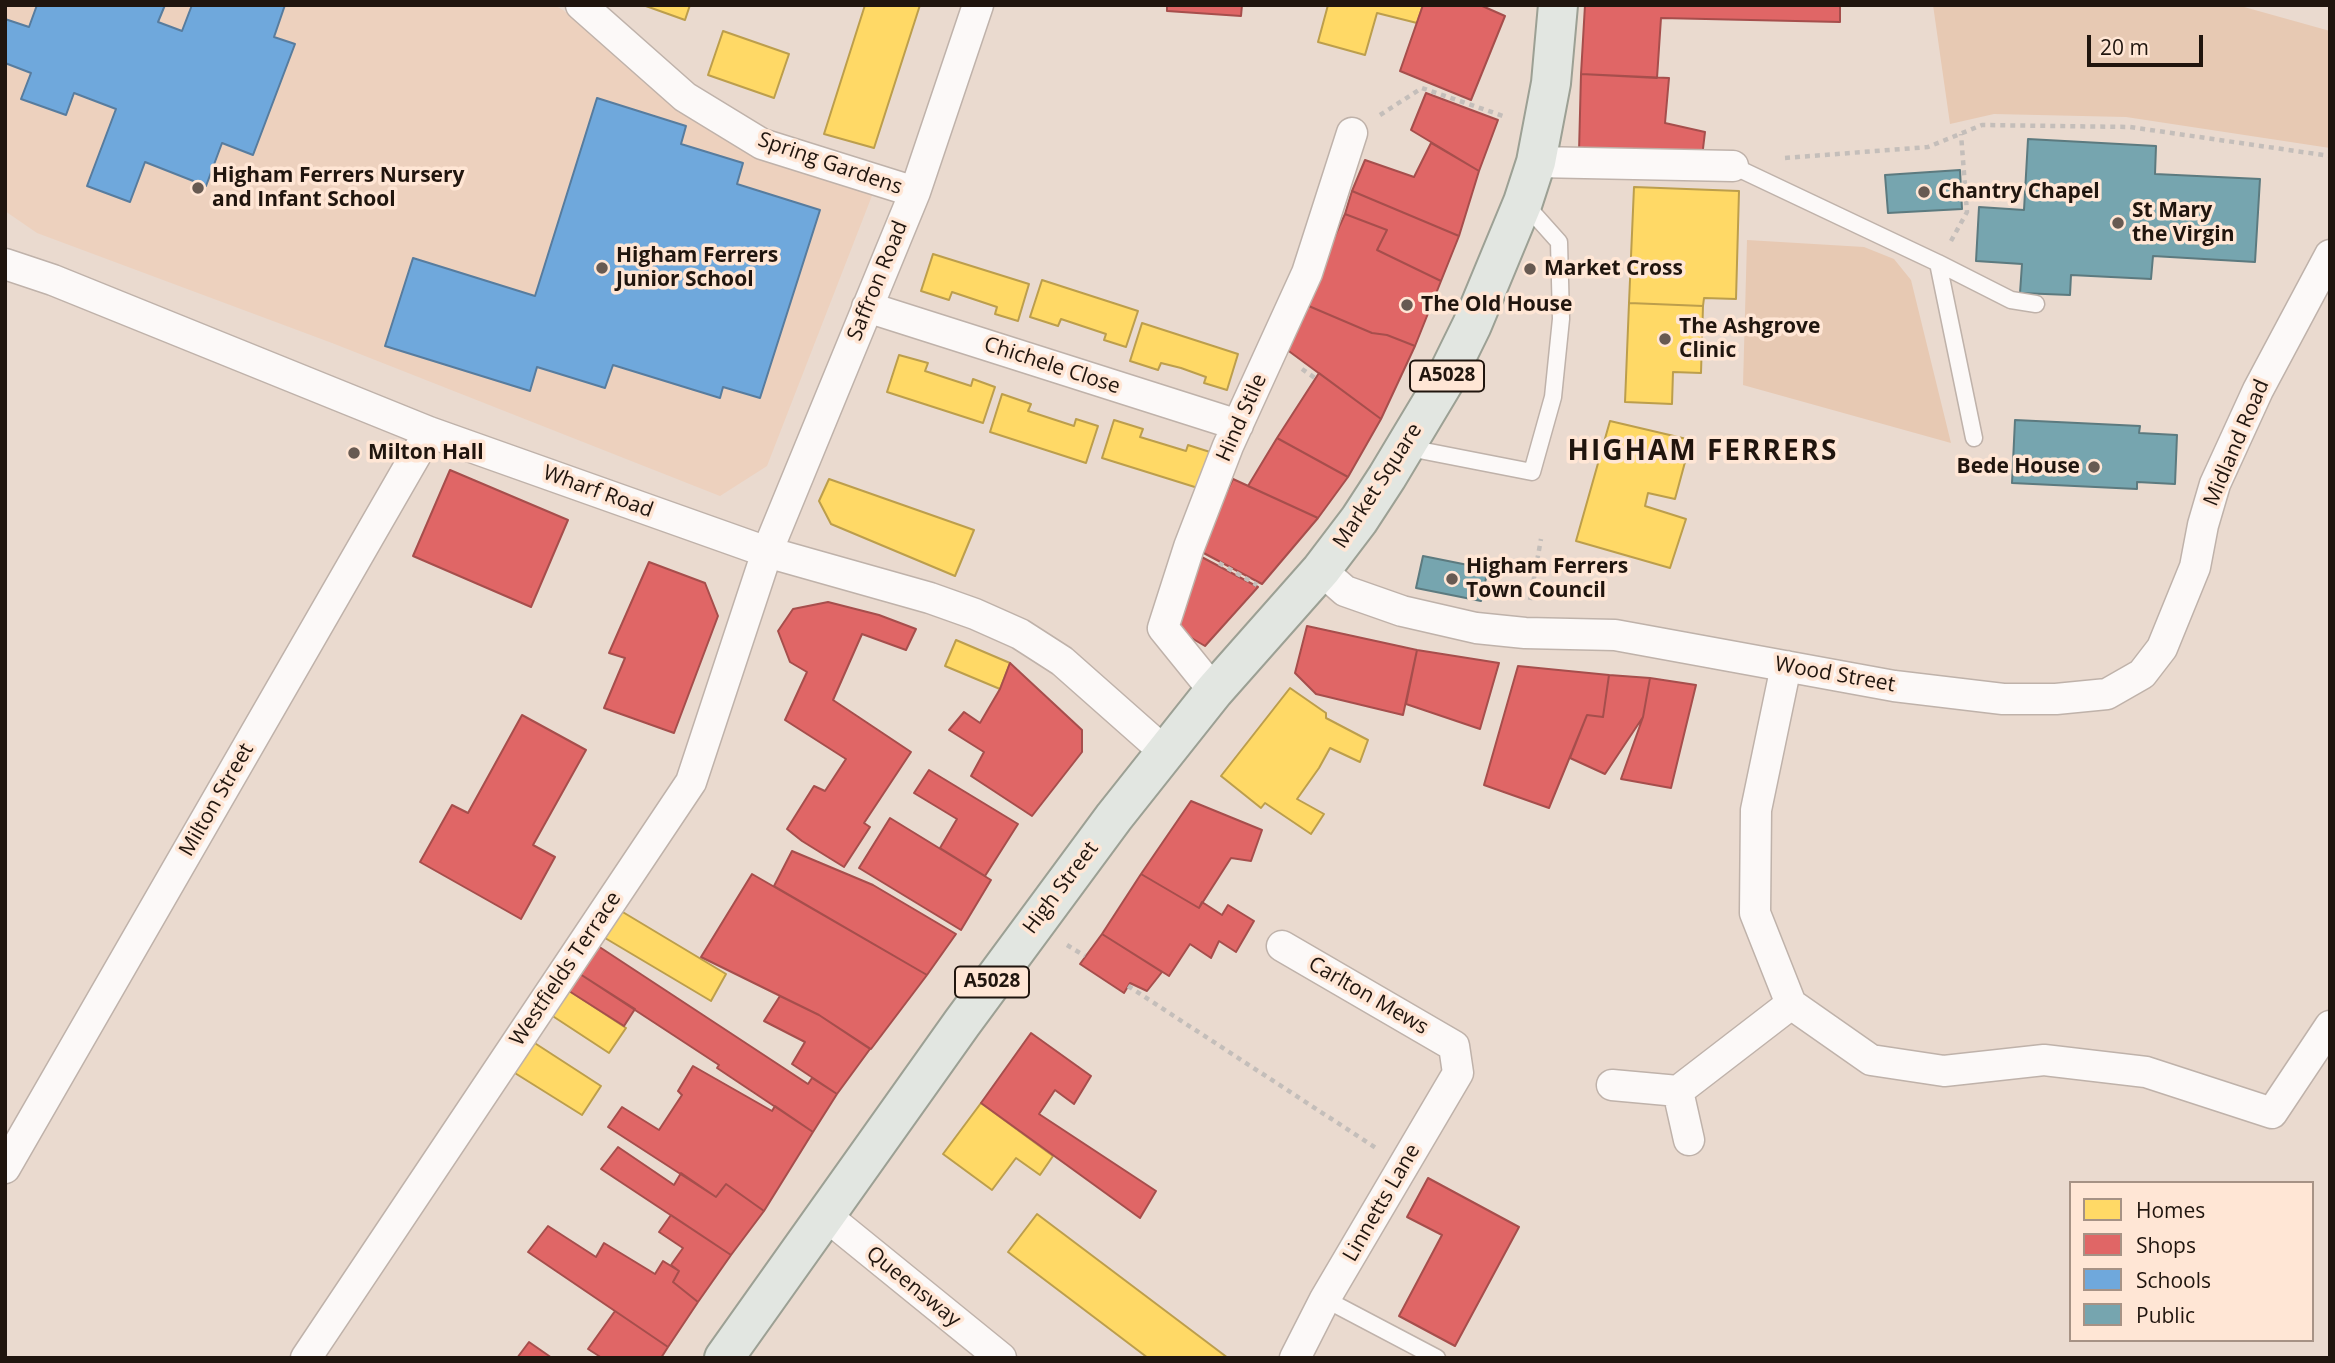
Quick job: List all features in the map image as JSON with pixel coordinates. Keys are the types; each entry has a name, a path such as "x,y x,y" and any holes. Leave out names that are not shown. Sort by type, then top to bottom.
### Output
{"main road":[{"name":"A5028","path":"1540,146 1552,83 1558,5"},
{"name":"Market Square","path":"1321,570 1359,520 1444,382 1472,325 1523,202 1540,146"},
{"name":"High Street","path":"724,1358 1042,913 1114,817 1214,691 1321,570"}],"street":[{"name":"Spring Gardens","path":"581,5 685,97 762,144 915,192"},
{"name":"Saffron Road","path":"767,552 915,192 978,5"},
{"name":"Hind Stile","path":"1214,691 1163,628 1189,547 1238,425 1307,273 1352,133"},
{"path":"1540,146 1733,166"},
{"name":"Wharf Road","path":"5,264 429,432 767,552 930,598 1020,634 1062,661 1167,753"},
{"name":"Midland Road","path":"2141,674 2162,649 2177,615 2195,567 2215,484 2258,390 2325,273"},
{"name":"Chichele Close","path":"867,307 1238,425"},
{"name":"Milton Street","path":"5,1168 429,432"},
{"name":"Westfields Terrace","path":"306,1358 691,782 767,552"},
{"name":"Market Square","path":"1321,570 1345,591 1402,611 1476,628 1525,633"},
{"name":"Wood Street","path":"1525,633 1615,635 1894,686 2003,699 2056,699 2107,694 2141,674"},
{"path":"1786,666 1756,810 1755,913 1791,1004 1871,1060 1944,1071 2045,1060 2146,1072 2272,1113 2330,1026"},
{"name":"Carlton Mews","path":"1282,946 1454,1046"},
{"path":"1612,1085 1678,1091 1791,1004"},
{"name":"Linnetts Lane","path":"1296,1358 1325,1300 1458,1073 1454,1046"},
{"path":"1678,1091 1689,1140"},
{"name":"Queensway","path":"825,1215 1001,1358"}],"lane":[{"path":"1733,166 2011,300 2036,304"},
{"path":"1404,447 1532,472 1553,397 1561,319 1559,242 1523,202"},
{"path":"1938,263 1974,438"},
{"path":"1325,1300 1437,1358"}],"path":[{"path":"1352,133 1422,88 1540,146"},
{"path":"1733,166 1778,159 1928,147 1982,125 2130,127 2330,156"},
{"path":"1938,263 1967,212 1961,134"},
{"path":"1525,633 1541,539"},
{"path":"1189,547 1291,604"},
{"path":"1128,986 1404,1166"}],"shaded area":[{"path":"5,5 554,5 680,105 873,193 767,466 720,496 332,343 37,233 5,211"},
{"path":"1933,5 2237,5 2330,31 2330,148 2126,117 1994,114 1950,124"},
{"path":"1747,240 1864,247 1894,259 1911,280 1951,443 1743,385"}],"building: Homes":[{"path":"643,5 690,5 685,20"},
{"path":"865,5 920,5 874,148 824,134"},
{"path":"1328,5 1423,5 1417,23 1377,13 1365,55 1318,42"},
{"path":"723,31 789,54 774,98 708,75"},
{"path":"1634,187 1739,191 1736,299 1704,298 1703,306 1629,303"},
{"path":"933,254 1029,284 1018,321 995,314 997,307 952,292 949,300 921,291"},
{"path":"1042,280 1138,311 1126,347 1104,340 1106,334 1061,319 1058,326 1030,317"},
{"name":"The Ashgrove Clinic","path":"1629,303 1703,306 1701,373 1673,372 1672,404 1625,402"},
{"path":"1142,323 1238,354 1227,390 1204,383 1206,377 1181,368 1161,363 1158,370 1130,361"},
{"path":"899,355 928,363 925,371 971,386 973,379 995,387 983,423 887,392"},
{"path":"1002,394 1031,404 1028,411 1074,426 1076,419 1098,426 1086,463 990,432"},
{"path":"1114,420 1143,429 1140,437 1186,451 1188,445 1210,452 1198,488 1102,458"},
{"path":"1610,421 1691,440 1675,499 1648,493 1645,506 1686,519 1670,568 1576,541"},
{"path":"829,479 974,530 955,576 831,524 819,501"},
{"path":"956,640 1010,663 1000,689 945,666"},
{"path":"1290,688 1326,713 1326,718 1368,740 1360,762 1330,748 1297,799 1324,814 1311,834 1265,803 1261,808 1221,776"},
{"path":"621,911 726,974 711,1001 605,938"},
{"path":"565,988 626,1028 609,1053 548,1013"},
{"path":"530,1040 601,1086 582,1115 510,1070"},
{"path":"981,1103 1053,1156 1040,1175 1016,1158 992,1190 943,1154"},
{"path":"1037,1214 1228,1358 1148,1358 1008,1252"}],"building: Shops":[{"path":"1167,5 1242,5 1241,16 1167,11"},
{"path":"1423,5 1480,5 1505,16 1471,100 1400,71"},
{"path":"1585,5 1840,5 1840,22 1661,18 1657,78 1581,74"},
{"path":"1581,74 1669,78 1665,123 1705,132 1702,157 1579,152"},
{"path":"1426,93 1498,120 1479,171 1411,130"},
{"path":"1431,143 1479,171 1459,236 1352,191 1365,160 1414,177"},
{"path":"1352,191 1459,236 1441,281 1377,250 1387,230 1345,214"},
{"path":"1345,214 1387,230 1377,250 1441,281 1415,346 1387,335 1372,333 1304,304"},
{"path":"1304,304 1372,333 1387,335 1415,346 1381,419 1286,349"},
{"path":"1319,373 1381,419 1348,477 1277,438"},
{"path":"1277,438 1348,477 1318,518 1248,486"},
{"path":"450,470 568,520 531,607 413,556"},
{"path":"1233,479 1318,518 1262,584 1198,550"},
{"path":"1196,554 1258,587 1205,646 1171,626"},
{"path":"649,562 705,583 718,616 674,733 604,708 625,658 609,653"},
{"path":"828,602 879,615 916,629 906,650 862,634 833,700 911,752 864,823 870,827 844,867 787,829 814,786 825,791 846,759 785,720 807,672 790,662 778,631 793,609"},
{"path":"1307,626 1417,650 1403,715 1316,694 1295,673"},
{"path":"1417,650 1499,663 1480,729 1406,704"},
{"path":"1010,663 1082,730 1082,752 1032,816 971,776 984,752 949,730 964,712 980,723 1000,689"},
{"path":"1518,666 1609,675 1603,717 1587,715 1549,808 1484,785"},
{"path":"1609,675 1650,678 1643,717 1605,774 1570,758 1587,715 1603,717"},
{"path":"1650,678 1696,685 1671,788 1621,779 1643,717"},
{"path":"522,715 586,750 533,845 555,857 521,919 420,862 452,805 468,813"},
{"path":"929,770 1018,824 985,876 940,848 957,819 914,793"},
{"path":"1191,801 1262,830 1251,861 1231,858 1199,908 1141,874"},
{"path":"890,818 991,880 961,930 859,868"},
{"path":"792,851 873,885 956,934 927,975 774,886"},
{"path":"752,874 927,975 871,1049 819,1015 701,957"},
{"path":"1141,874 1199,908 1202,902 1222,915 1228,905 1254,921 1236,952 1219,941 1211,958 1190,944 1169,976 1102,934"},
{"path":"1102,934 1162,972 1147,991 1130,983 1124,993 1080,964"},
{"path":"598,946 808,1084 812,1078 837,1094 813,1132 717,1068 719,1065 580,974"},
{"path":"580,974 635,1009 624,1026 569,991"},
{"path":"780,996 819,1015 870,1049 837,1094 792,1064 805,1042 764,1021"},
{"path":"1031,1033 1091,1076 1074,1104 1055,1090 1039,1114 1156,1191 1140,1218 981,1103"},
{"path":"693,1066 772,1111 775,1106 813,1132 764,1211 726,1184 716,1197 608,1127 622,1107 659,1130 682,1095 678,1091"},
{"path":"618,1147 674,1185 681,1173 716,1197 726,1184 764,1211 731,1255 601,1169"},
{"path":"1428,1178 1519,1227 1455,1346 1399,1316 1442,1235 1407,1217"},
{"path":"671,1215 731,1255 698,1302 673,1282 679,1271 671,1265 683,1248 659,1232"},
{"path":"548,1226 596,1257 604,1243 655,1274 663,1261 679,1271 673,1282 698,1302 668,1347 528,1252"},
{"path":"615,1311 668,1347 661,1358 602,1358 588,1349"},
{"path":"529,1342 552,1358 517,1358"}],"building: Schools":[{"path":"37,5 165,5 158,22 182,31 192,5 285,5 274,37 295,44 253,155 222,143 206,186 145,162 130,202 87,186 116,109 74,93 66,115 21,99 31,73 5,63 5,19 29,27"},
{"path":"597,98 686,126 681,144 743,163 737,184 820,210 760,398 723,387 720,398 613,365 605,388 537,367 530,391 385,346 413,258 535,296"}],"building: Public":[{"name":"St Mary the Virgin","path":"2028,139 2156,146 2155,174 2260,179 2255,262 2153,256 2151,279 2071,275 2070,295 2020,293 2022,264 1976,261 1979,207 2024,210"},
{"name":"Chantry Chapel","path":"1960,170 1962,209 1888,213 1885,175"},
{"name":"Bede House","path":"2015,420 2140,426 2139,433 2177,435 2175,484 2137,482 2137,489 2012,483"},
{"name":"Higham Ferrers Town Council","path":"1423,556 1488,569 1481,601 1416,588"}],"place":[{"name":"Higham Ferrers Nursery and Infant School","path":"198,188"},
{"name":"Chantry Chapel","path":"1924,192"},
{"name":"St Mary the Virgin","path":"2118,223"},
{"name":"Higham Ferrers Junior School","path":"602,268"},
{"name":"Market Cross","path":"1530,269"},
{"name":"The Old House","path":"1407,305"},
{"name":"The Ashgrove Clinic","path":"1665,339"},
{"name":"Milton Hall","path":"354,453"},
{"name":"Bede House","path":"2094,467"},
{"name":"Higham Ferrers Town Council","path":"1452,579"}],"district":[{"name":"HIGHAM FERRERS","path":"1703,452"}]}
